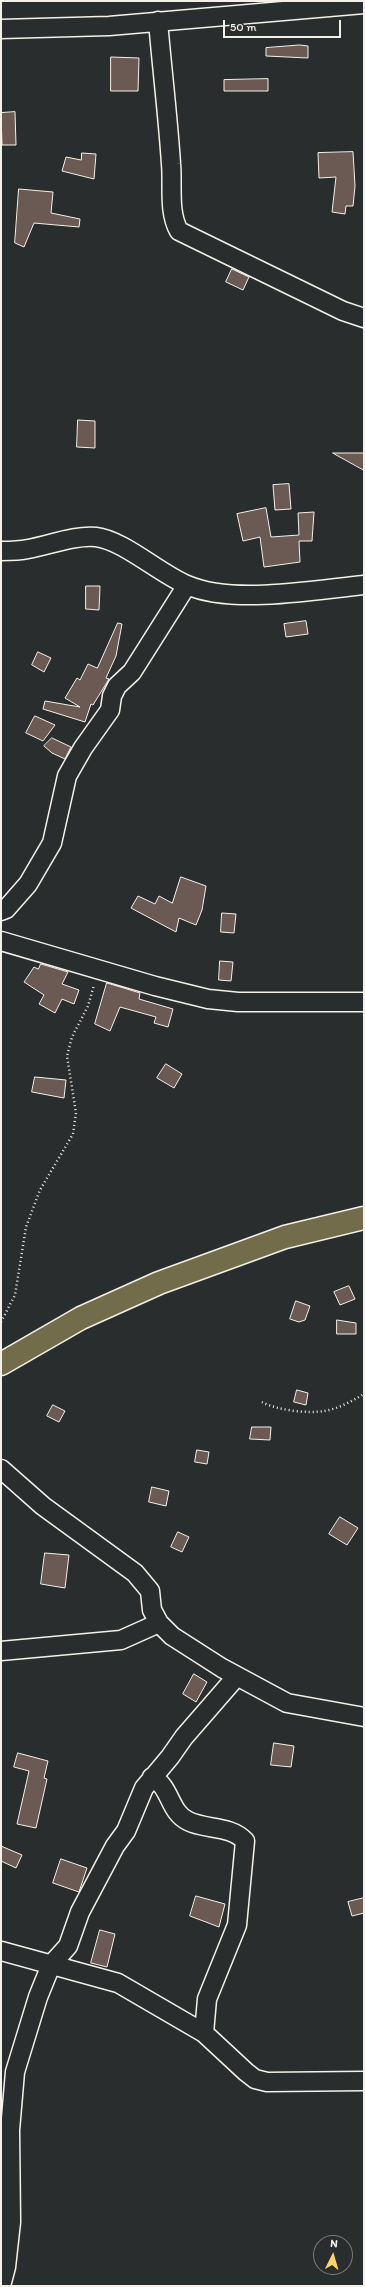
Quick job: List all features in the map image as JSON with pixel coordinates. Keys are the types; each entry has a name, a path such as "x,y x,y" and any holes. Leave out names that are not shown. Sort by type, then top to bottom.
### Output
{"highway":[{"path":"1,1364 81,1318 159,1283 285,1237 364,1218"}],"street":[{"path":"1,28 109,26 364,4"},
{"path":"158,21 171,165 174,223 179,230 343,311 364,318"},
{"path":"1,552 26,550 88,536 99,537 114,542 187,585 213,594 238,596 364,585"},
{"path":"1,911 6,909 28,884 52,843 67,776 83,748 110,710 112,696 117,686 132,672 187,585"},
{"path":"1,941 99,970 208,999 238,1002 364,1002"},
{"path":"1,1469 43,1506 135,1573 150,1591 152,1610 159,1623 182,1642 237,1676 287,1703 364,1718"},
{"path":"1,1651 121,1640 159,1623"},
{"path":"1,2286 6,2267 11,2222 10,2130 15,2072 38,1997 51,1965 68,1946 84,1906 115,1846 126,1831 144,1788 163,1766 184,1737 237,1676"},
{"path":"152,1777 159,1780 182,1817 189,1822 220,1828 240,1836 245,1841 238,1925 207,1999 204,2033"},
{"path":"1,1951 118,1984 204,2033 255,2079 267,2082 364,2080"}],"path":[{"path":"1,1322 15,1295 26,1227 40,1190 73,1134 76,1113 67,1056 80,1017 88,1006 99,970"},
{"path":"262,1402 270,1407 288,1410 323,1412 337,1408 364,1394"}],"building":[{"path":"300,45 308,46 308,58 266,56 266,48"},
{"path":"111,57 139,58 138,91 111,91"},
{"path":"268,79 268,91 224,91 224,80"},
{"path":"15,112 16,145 2,145 1,113"},
{"path":"353,152 355,186 353,206 346,206 345,214 332,212 336,177 319,178 318,153"},
{"path":"82,153 96,154 94,179 62,171 66,157 81,160"},
{"path":"19,189 53,192 51,213 80,219 79,227 34,223 24,247 15,243"},
{"path":"232,269 249,277 243,290 226,282"},
{"path":"78,420 95,421 95,448 77,447"},
{"path":"333,453 364,453 364,470"},
{"path":"289,484 291,509 275,510 273,485"},
{"path":"266,508 271,537 299,535 298,513 314,512 312,541 299,541 300,562 264,567 260,537 243,541 237,514"},
{"path":"86,586 100,586 99,610 86,609"},
{"path":"306,621 308,634 286,637 284,624"},
{"path":"118,623 122,624 116,656 106,678 109,679 93,705 91,704 85,722 43,709 45,701 80,707 65,698 77,678 80,680 88,664 97,668"},
{"path":"38,652 51,658 44,672 32,665"},
{"path":"35,716 55,725 43,741 26,733"},
{"path":"52,738 71,747 65,759 52,753 44,746"},
{"path":"181,877 206,886 202,910 196,925 179,918 176,932 131,908 138,896 155,904 159,896 172,903"},
{"path":"222,913 236,914 234,933 221,932"},
{"path":"220,961 233,962 231,981 219,980"},
{"path":"41,964 68,972 62,984 79,990 74,1004 62,999 55,1013 39,1004 44,995 24,982 34,967 38,969"},
{"path":"107,983 140,993 139,999 173,1009 168,1027 154,1023 156,1017 120,1007 110,1031 95,1024"},
{"path":"166,1064 182,1074 174,1088 157,1078"},
{"path":"35,1077 66,1080 64,1098 32,1092"},
{"path":"349,1286 355,1299 340,1305 334,1292"},
{"path":"296,1301 310,1306 305,1320 299,1322 290,1319"},
{"path":"337,1320 356,1323 356,1334 337,1334"},
{"path":"297,1390 308,1393 306,1405 294,1402"},
{"path":"53,1405 65,1411 59,1422 47,1416"},
{"path":"252,1427 271,1427 270,1440 250,1439"},
{"path":"197,1450 209,1452 207,1464 195,1462"},
{"path":"152,1487 169,1491 166,1506 149,1502"},
{"path":"340,1517 358,1528 347,1545 329,1534"},
{"path":"178,1532 189,1537 182,1552 171,1547"},
{"path":"45,1553 69,1555 65,1588 41,1584"},
{"path":"194,1674 207,1682 196,1702 183,1694"},
{"path":"274,1743 294,1746 291,1767 271,1765"},
{"path":"18,1753 48,1761 44,1778 47,1779 36,1828 17,1824 29,1771 14,1767"},
{"path":"1,1846 22,1855 16,1868 1,1861"},
{"path":"61,1859 87,1868 79,1892 53,1883"},
{"path":"196,1896 225,1904 219,1927 190,1916"},
{"path":"364,1898 364,1913 352,1916 348,1902"},
{"path":"100,1930 115,1934 107,1967 91,1963"}]}
